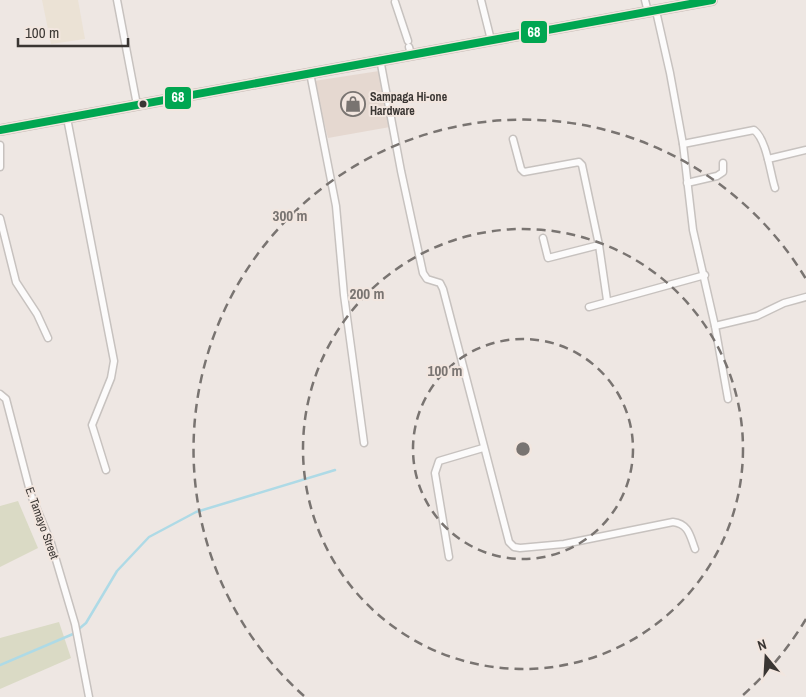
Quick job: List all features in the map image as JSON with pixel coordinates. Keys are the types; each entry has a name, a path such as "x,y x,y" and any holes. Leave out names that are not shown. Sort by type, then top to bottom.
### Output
{"main road":[{"path":"0,130 380,59 409,47 491,40 712,0"}],"street":[{"path":"117,0 137,105"},
{"path":"481,0 491,40"},
{"path":"645,0 652,12 670,73 683,144 694,230 715,326 728,398"},
{"path":"395,2 409,47"},
{"path":"380,59 401,172 424,272 427,280 440,283 443,289 509,542 514,547 564,544 673,522 681,523 688,528 695,549"},
{"path":"310,73 336,206 345,304 364,443"},
{"path":"67,118 114,361 110,378 92,425 106,470"},
{"path":"683,144 754,130 760,136 768,159 774,188"},
{"path":"513,139 521,169 524,172 579,162 582,165 599,245 607,300"},
{"path":"0,145 0,168"},
{"path":"768,159 806,150"},
{"path":"687,184 721,174 724,170 723,163"},
{"path":"0,218 16,282 37,314 48,338"},
{"path":"543,238 548,258 599,245"},
{"path":"589,307 607,300 704,275"},
{"path":"715,326 757,316 784,303 806,296"},
{"name":"E. Tamayo Street","path":"0,394 6,399 31,495 51,543 82,655 89,697"},
{"path":"449,557 435,473 436,466 439,461 483,448"}],"shaded area":[{"path":"42,0 78,0 85,39 51,44"},
{"name":"Sampaga Hi-one Hardware","path":"379,71 390,127 328,138 314,81"}],"green space":[{"path":"18,501 38,548 0,567 0,506"},
{"path":"59,622 71,658 0,689 0,638"}],"waterway":[{"path":"80,628 86,623 117,571 149,537 196,512 335,470"},
{"path":"0,665 73,634"}],"transit line":[{"name":"68","path":"0,130 712,0"}],"place":[{"name":"Sampaga Hi-one Hardware","path":"353,104"}]}
